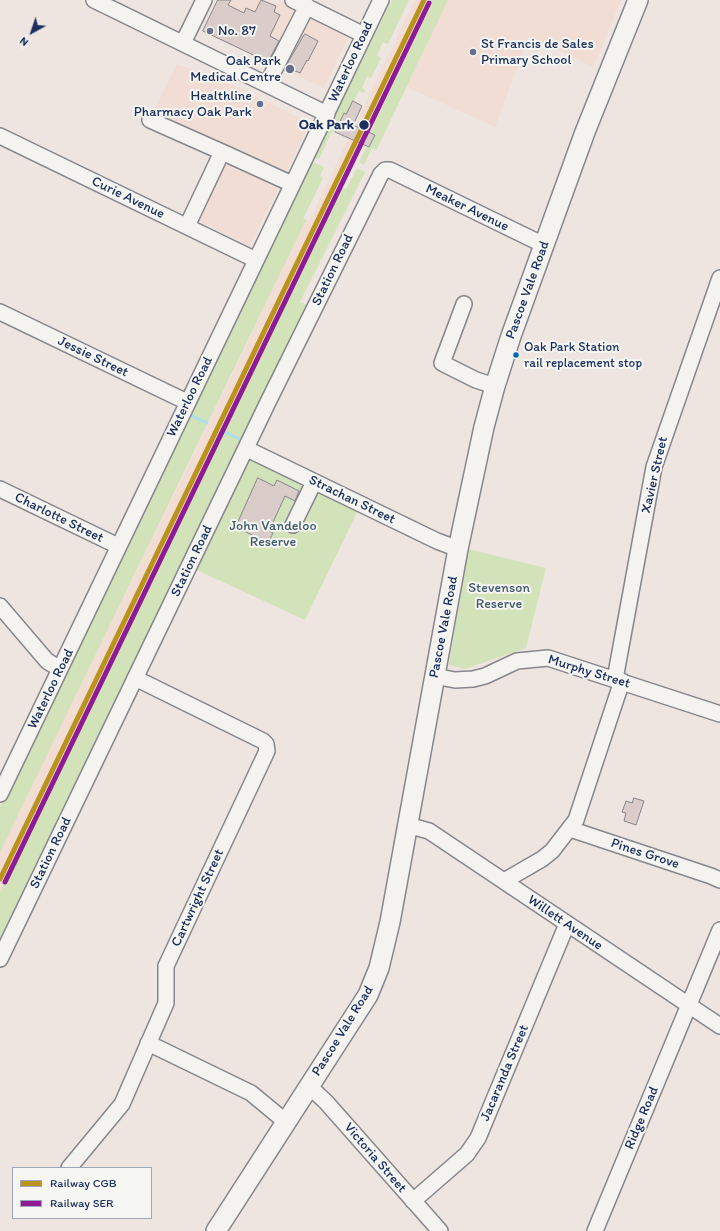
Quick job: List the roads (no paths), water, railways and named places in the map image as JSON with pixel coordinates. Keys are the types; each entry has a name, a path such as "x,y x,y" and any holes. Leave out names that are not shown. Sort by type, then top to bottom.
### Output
{"main road":[{"name":"Pascoe Vale Road","path":"216,1231 364,1002 379,968 388,932 458,549 484,427 495,386 544,245 612,63 638,0"}],"street":[{"path":"94,0 327,114"},
{"path":"183,43 204,0"},
{"name":"Waterloo Road","path":"0,794 381,0"},
{"path":"267,84 300,3 364,35"},
{"path":"150,120 292,184"},
{"name":"Curie Avenue","path":"0,136 256,260"},
{"path":"187,226 222,152"},
{"name":"Meaker Avenue","path":"390,170 544,245"},
{"name":"Station Road","path":"0,959 375,185 382,172 390,170"},
{"name":"Xavier Street","path":"504,881 547,855 570,829 580,807 619,680 654,466 720,278"},
{"path":"464,304 442,363 476,380 495,386"},
{"name":"Jessie Street","path":"0,312 187,402"},
{"name":"Strachan Street","path":"247,449 442,543 458,549"},
{"path":"293,525 314,482"},
{"name":"Charlotte Street","path":"0,489 118,546"},
{"path":"0,606 48,660 60,669"},
{"name":"Murphy Street","path":"434,676 455,680 473,679 485,676 517,661 538,658 556,660 720,714"},
{"name":"Cartwright Street","path":"135,678 263,741 267,748 266,756 166,966 166,1003 148,1043"},
{"name":"Willett Avenue","path":"407,825 428,831 720,1026"},
{"name":"Pines Grove","path":"570,829 720,880"},
{"name":"Jacaranda Street","path":"413,1201 467,1154 478,1138 567,924"},
{"path":"689,1006 720,930"},
{"name":"Ridge Road","path":"595,1231 689,1006"},
{"path":"70,1167 122,1104 144,1057 148,1043 252,1093 286,1122"},
{"name":"Victoria Street","path":"309,1086 326,1102 440,1231"}],"waterway":[{"path":"190,415 207,423"},
{"path":"223,431 241,440"}],"rail line":[{"name":"CGB","path":"0,879 424,0"},
{"name":"SER","path":"5,882 429,3"}],"place":[{"name":"No. 87","path":"210,31"},
{"name":"St Francis de Sales Primary School","path":"473,52"},
{"name":"Oak Park Medical Centre","path":"290,69"},
{"name":"Healthline Pharmacy Oak Park","path":"260,104"},
{"name":"Oak Park","path":"364,125"},
{"name":"Oak Park Station rail replacement stop","path":"516,355"}],"park label":[{"name":"John Vandeloo Reserve","path":"273,534"},
{"name":"Stevenson Reserve","path":"499,596"}]}
